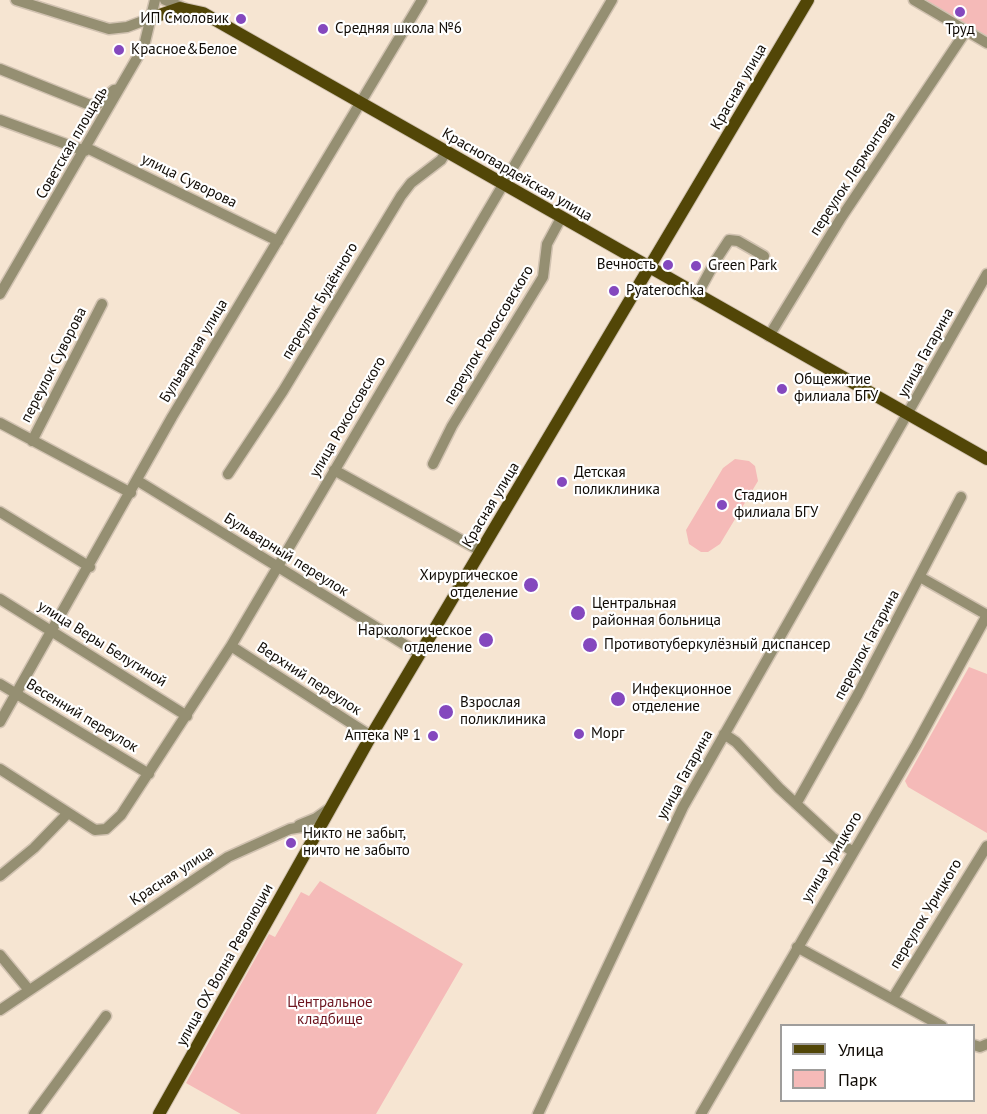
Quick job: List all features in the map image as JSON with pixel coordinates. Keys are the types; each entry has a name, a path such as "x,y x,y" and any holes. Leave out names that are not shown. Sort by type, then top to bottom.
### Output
{"main road":[{"name":"Красная улица","path":"317,831 371,736 808,0"},
{"path":"151,18 180,8"},
{"name":"Красногвардейская улица","path":"180,8 203,13 987,459"},
{"name":"улица ОХ Волна Революции","path":"159,1114 317,831"}],"street":[{"path":"16,0 96,26 142,30 145,43"},
{"path":"124,28 142,16 154,0"},
{"name":"Советская площадь","path":"0,294 121,89 145,43 154,0"},
{"path":"145,43 160,21 180,8 165,0"},
{"name":"Бульварная улица","path":"0,722 90,567 172,417 422,0"},
{"name":"улица Рокоссовского","path":"68,813 101,831 112,824 149,774 231,646 612,0"},
{"path":"914,0 987,43"},
{"path":"124,28 151,18"},
{"name":"переулок Лермонтова","path":"769,336 841,218 966,31"},
{"path":"0,69 90,105 98,104 114,90 121,89"},
{"name":"улица Суворова","path":"0,120 86,150 278,241"},
{"name":"переулок Будённого","path":"228,474 283,391 401,196 411,183 441,160 446,152"},
{"name":"переулок Рокоссовского","path":"432,464 452,426 543,277 547,244 561,218"},
{"path":"697,295 729,240 738,241 764,256"},
{"name":"улица Гагарина","path":"538,1114 660,852 724,734 909,415 987,274"},
{"name":"переулок Суворова","path":"32,441 102,304"},
{"path":"0,423 130,493"},
{"path":"334,470 481,551"},
{"name":"Бульварный переулок","path":"138,481 420,654"},
{"name":"переулок Гагарина","path":"796,804 858,694 961,497"},
{"path":"0,512 90,567"},
{"path":"920,578 987,615"},
{"name":"улица Веры Белугиной","path":"0,599 187,716"},
{"name":"улица Урицкого","path":"701,1114 916,746 987,615"},
{"name":"Верхний переулок","path":"231,646 371,736"},
{"name":"Весенний переулок","path":"0,684 149,774"},
{"path":"724,734 736,742 796,804 836,841 853,852"},
{"path":"0,769 68,813 34,848 0,876"},
{"path":"290,829 316,818 330,808"},
{"name":"Красная улица","path":"0,1010 216,864 290,829 302,827 317,831"},
{"name":"переулок Урицкого","path":"893,998 987,846"},
{"path":"797,947 938,1024"},
{"path":"0,955 29,990"},
{"path":"34,1114 106,1016"}],"green space":[{"path":"926,0 987,0 987,36 966,24"},
{"name":"Стадион филиала БГУ","path":"735,459 749,461 755,466 758,481 720,544 708,552 701,552 689,544 686,530 723,468"},
{"path":"969,667 987,674 987,833 908,787 905,781"},
{"name":"Центральное кладбище","path":"320,881 463,964 376,1114 241,1114 186,1083 269,934 275,937 301,892 309,896"}],"place":[{"name":"Труд","path":"960,12"},
{"name":"ИП Смоловик","path":"241,19"},
{"name":"Средняя школа №6","path":"323,29"},
{"name":"Красное&Белое","path":"119,50"},
{"name":"Вечность","path":"668,265"},
{"name":"Green Park","path":"696,266"},
{"name":"Pyaterochka","path":"614,291"},
{"name":"Общежитие филиала БГУ","path":"782,389"},
{"name":"Детская поликлиника","path":"562,482"},
{"name":"Стадион филиала БГУ","path":"722,505"},
{"name":"Хирургическое отделение","path":"531,585"},
{"name":"Центральная районная больница","path":"578,613"},
{"name":"Наркологическое отделение","path":"486,640"},
{"name":"Противотуберкулёзный диспансер","path":"590,645"},
{"name":"Инфекционное отделение","path":"618,699"},
{"name":"Взрослая поликлиника","path":"446,712"},
{"name":"Морг","path":"579,734"},
{"name":"Аптека № 1","path":"433,736"},
{"name":"Никто не забыт, ничто не забыто","path":"291,843"}]}
